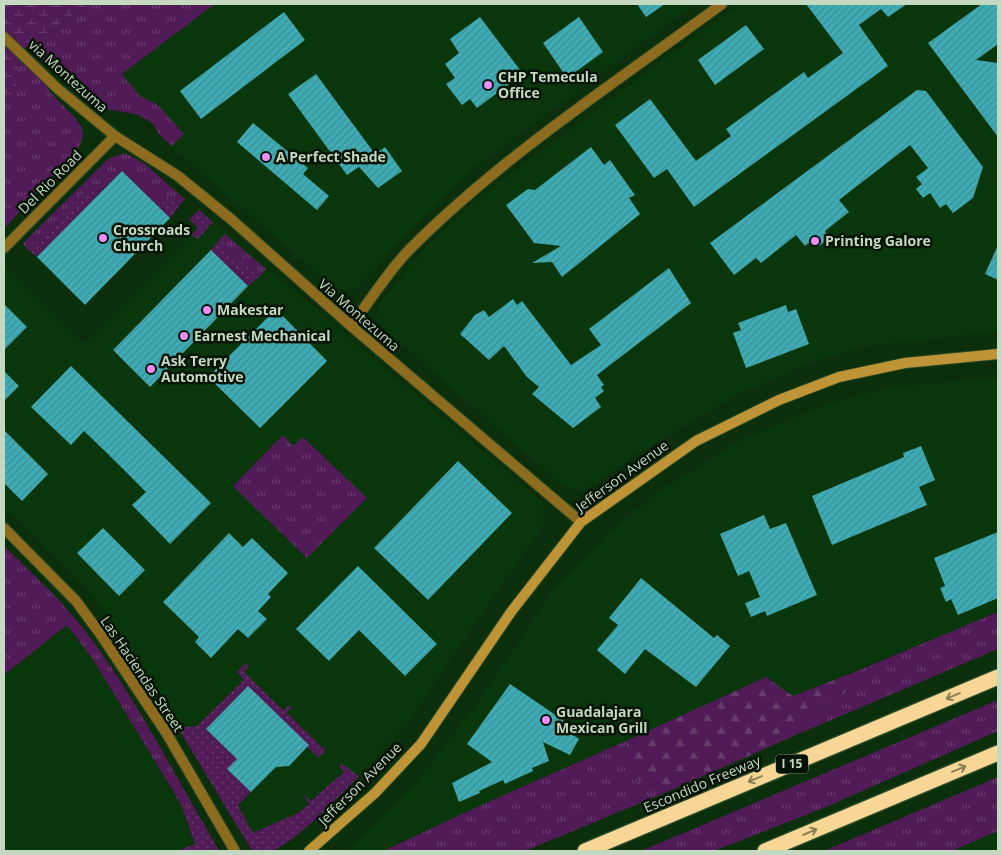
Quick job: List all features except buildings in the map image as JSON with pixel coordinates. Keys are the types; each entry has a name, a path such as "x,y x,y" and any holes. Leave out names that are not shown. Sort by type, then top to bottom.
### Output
{"highway":[{"name":"Escondido Freeway","path":"585,851 998,677"},
{"path":"765,851 998,753"}],"main road":[{"name":"Jefferson Avenue","path":"309,851 375,793 421,744 511,612 581,522 696,441 779,400 839,377 905,362 998,354"}],"street":[{"path":"351,326 406,252 457,204 551,130 722,4"},
{"name":"via Montezuma","path":"4,37 58,89 115,136"},
{"name":"Via Montezuma","path":"115,136 178,176 581,522"},
{"name":"Del Rio Road","path":"4,248 115,136"},
{"name":"Las Haciendas Street","path":"4,528 76,601 101,635 166,734 235,851"}],"shaded area":[{"path":"215,4 695,4 469,172 402,239 357,289 349,291 333,287 181,155 172,146 184,134 158,105 139,95 122,74"},
{"path":"739,4 998,4 998,332 859,348 821,359 736,395 634,456 596,484 586,489 572,490 557,481 381,326 376,319 378,305 425,248 474,201"},
{"path":"213,222 537,497 542,503 544,511 543,526 452,657 410,722 328,808 296,835 270,851 251,849 108,614 90,593 4,507 4,264 84,343 199,228","holes":["283,436 293,446 303,438 367,498 307,558"]},
{"path":"998,378 998,612 793,696 766,677 383,851 346,851 401,799 420,777 474,707 554,588 610,531 658,492 740,440 830,403 891,387"},
{"path":"67,625 94,661 182,807 197,851 4,851 4,675"},
{"path":"998,831 998,851 952,851 974,842"}],"green space":[{"path":"4,4 90,4 26,46 18,63 18,79 15,91 4,103"},
{"path":"90,4 215,4 122,74 139,95 158,105 184,134 172,146 159,134 152,123 146,119 135,114 101,108 26,46"},
{"path":"19,60 42,79 51,93 76,119 82,128 83,137 79,147 4,229 4,103 15,91"},
{"path":"125,153 145,164 185,199 180,205 169,195 159,207 122,171 101,192 92,183 27,249 23,243 108,159"},
{"path":"92,183 101,192 37,257 27,249"},
{"path":"169,195 180,205 170,218 159,207"},
{"path":"199,210 213,222 198,239 191,235 198,228 189,219"},
{"path":"225,234 266,269 260,276 233,255 220,239"},
{"path":"220,239 233,255 260,276 248,286 211,250"},
{"path":"283,435 293,446 303,437 367,498 307,558 233,486"},
{"path":"4,546 61,603 107,660 134,702 197,812 188,809 173,791 94,661 67,625 4,675"},
{"path":"998,612 998,649 796,735 811,716 847,691 857,671"},
{"path":"246,663 249,665 244,672 283,710 290,705 291,707 287,713 325,750 319,758 248,686 206,729 237,759 251,792 238,805 253,833 298,813 309,804 303,795 311,801 344,772 339,766 341,763 359,776 303,830 291,840 270,851 251,849 178,728 197,726 244,680 237,672"},
{"path":"857,671 847,691 811,716 796,735 674,789 651,785 639,780 629,767 625,752 628,740 766,677 793,696"},
{"path":"998,700 998,731 826,807 714,851 641,851"},
{"path":"628,740 625,752 651,785 674,789 525,851 383,851 475,808"},
{"path":"998,777 998,831 952,851 824,851"},
{"path":"173,791 188,809 197,812 219,851 178,851 195,844 182,807"}],"place":[{"name":"CHP Temecula Office","path":"488,85"},
{"name":"A Perfect Shade","path":"266,157"},
{"name":"Crossroads Church","path":"103,238"},
{"name":"Printing Galore","path":"815,241"},
{"name":"Makestar","path":"207,310"},
{"name":"Earnest Mechanical","path":"184,336"},
{"name":"Ask Terry Automotive","path":"151,369"},
{"name":"Guadalajara Mexican Grill","path":"546,720"}]}
